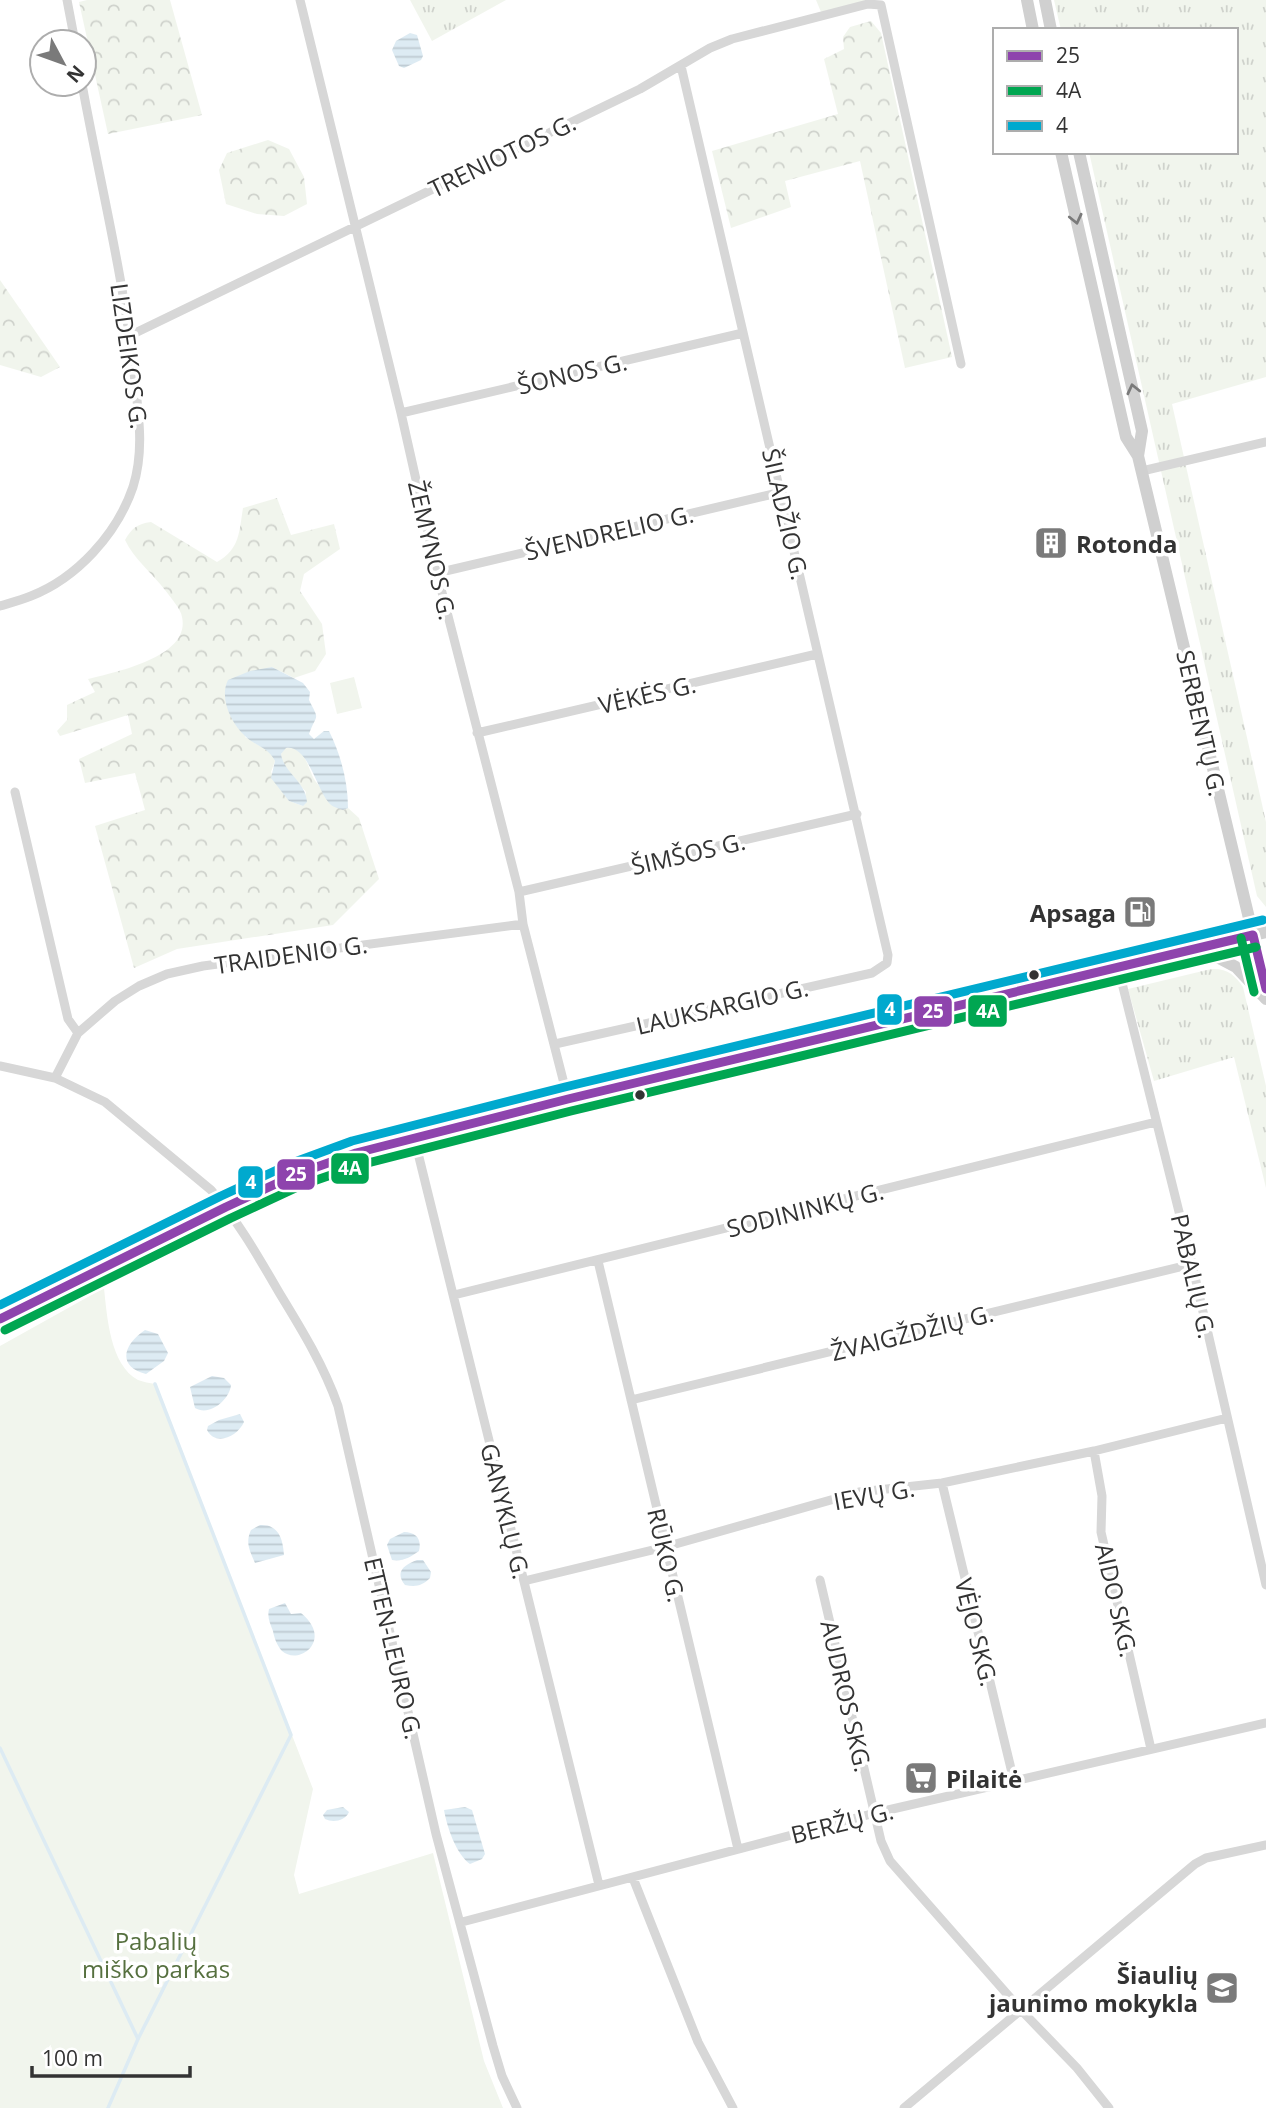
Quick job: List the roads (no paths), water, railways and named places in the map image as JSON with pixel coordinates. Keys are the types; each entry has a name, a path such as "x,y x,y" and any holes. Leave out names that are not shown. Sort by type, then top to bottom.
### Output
{"main road":[{"path":"1027,0 1033,28"},
{"path":"1045,0 1051,28"},
{"name":"SERBENTŲ G.","path":"1061,154 1126,437 1138,456 1259,933 1266,989"},
{"name":"SERBENTŲ G.","path":"1079,154 1142,431 1138,456"},
{"path":"0,1319 226,1207 328,1162 414,1137 568,1099 1259,933"},
{"path":"1200,947 1236,967 1266,999"}],"street":[{"path":"67,0 72,28"},
{"name":"ŽEMYNOS G.","path":"304,2 437,573 519,892 523,923 568,1099"},
{"name":"TRENIOTOS G.","path":"131,335 640,89 710,48 732,39 868,4 881,5 961,364"},
{"name":"ŠILADŽIO G.","path":"681,66 782,492 817,654 857,814 888,955 887,963"},
{"name":"LIZDEIKOS G.","path":"0,606 32,596 64,578 98,549 116,525 133,486 142,443 131,335 85,98"},
{"name":"ŠONOS G.","path":"401,413 743,333"},
{"path":"1142,471 1266,442"},
{"name":"ŠVENDRELIO G.","path":"437,573 782,492"},
{"name":"VĖKĖS G.","path":"477,733 817,654"},
{"path":"15,792 68,1019 78,1033"},
{"name":"ŠIMŠOS G.","path":"519,892 857,814"},
{"name":"TRAIDENIO G.","path":"55,1078 78,1033 115,1001 139,986 167,974 203,966 523,923"},
{"name":"LAUKSARGIO G.","path":"555,1044 873,973 887,963"},
{"name":"PABALIŲ G.","path":"1118,967 1192,1264 1266,1586"},
{"name":"ETTEN-LEURO G.","path":"0,1066 55,1078 105,1102 211,1190 226,1207 298,1324 322,1369 338,1405 436,1834 493,2046 502,2076 517,2108"},
{"name":"SODININKŲ G.","path":"454,1295 1156,1122"},
{"name":"GANYKLŲ G.","path":"414,1137 599,1885"},
{"name":"RŪKO G.","path":"598,1261 738,1849"},
{"name":"ŽVAIGŽDŽIŲ G.","path":"631,1400 1192,1264"},
{"name":"IEVŲ G.","path":"524,1581 665,1547 859,1492 942,1483 1094,1451 1227,1418"},
{"name":"AIDO SKG.","path":"1094,1451 1102,1496 1101,1532 1151,1749"},
{"name":"VĖJO SKG.","path":"942,1483 1014,1781"},
{"name":"AUDROS SKG.","path":"820,1580 881,1841 890,1861 1022,2011 1077,2068 1109,2108"},
{"name":"BERŽŲ G.","path":"461,1922 875,1813 1266,1723"},
{"path":"904,2108 1195,1864 1206,1858 1266,1845"},
{"path":"633,1878 698,2042 733,2108"}],"waterway":[{"path":"108,2108 138,2039 291,1735 155,1384"},
{"path":"0,1748 138,2039"}],"place":[{"name":"Rotonda","path":"1051,543"},
{"name":"Apsaga","path":"1140,912"},
{"name":"Pilaitė","path":"921,1778"},
{"name":"Šiaulių jaunimo mokykla","path":"1222,1988"}],"park label":[{"name":"Pabalių miško parkas","path":"156,1954"}]}
